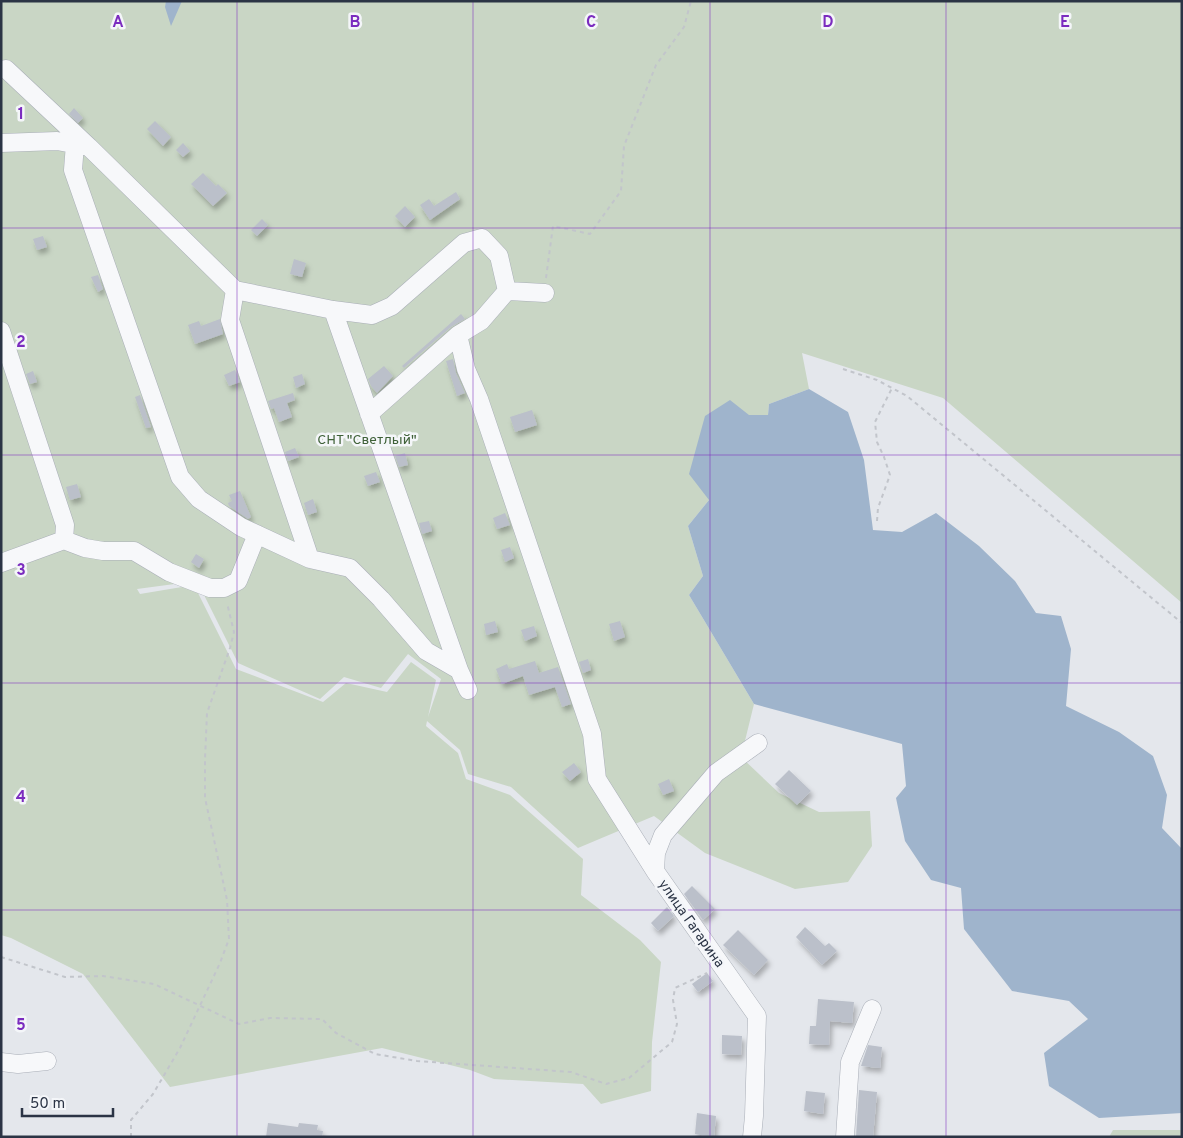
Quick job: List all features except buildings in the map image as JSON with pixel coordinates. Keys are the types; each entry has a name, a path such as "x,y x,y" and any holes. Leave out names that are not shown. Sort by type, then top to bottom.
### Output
{"street":[{"path":"6,69 82,145 235,290 333,310 372,315 392,306 464,243 482,238 499,256 507,290"},
{"path":"1,143 57,141 82,145"},
{"path":"82,145 73,170 180,477 199,499 241,527 310,559 350,568 381,599 426,651 459,670"},
{"path":"235,290 230,320 310,559"},
{"path":"507,290 544,293"},
{"path":"369,414 458,335 482,321 507,290"},
{"path":"333,310 459,670 468,690"},
{"path":"1,331 65,525 64,540"},
{"path":"458,335 466,369 479,399 592,734 597,779 655,871"},
{"path":"1,564 64,540 85,548 104,551 134,551 169,572 210,588 224,588 238,581 257,534"},
{"name":"улица Гагарина","path":"752,1137 758,1016 655,871 656,853 663,835 716,773 758,743"},
{"path":"845,1137 850,1062 872,1009"},
{"path":"1,1062 18,1064 47,1062"}],"path":[{"path":"544,293 553,226 590,234 621,191 624,146 656,65 684,27 691,1"},
{"path":"843,369 876,380 907,396 1182,623"},
{"path":"877,521 878,508 890,475 877,442 875,422 892,388"},
{"path":"131,1137 131,1120 153,1094 180,1048 220,964 229,939 227,900 205,798 207,713 234,632 224,588"},
{"path":"1,956 65,977 103,976 154,984 239,1024 270,1018 322,1019 336,1033 375,1054 417,1061 571,1072 606,1084 629,1078 672,1042 677,1024 673,1000 675,988 722,966"}],"green space":[{"name":"СНТ \"Светлый\"","path":"1,1 1182,1 1182,603 943,398 802,353 809,389 769,404 768,415 749,415 709,500 688,526 703,576 689,595 754,704 741,757 779,793 819,812 870,811 872,846 848,882 795,889 705,853 654,816 578,848 511,787 468,774 460,750 427,721 426,726 458,753 466,779 510,795 583,859 581,895 640,940 661,962 652,1042 651,1091 601,1104 583,1084 494,1079 470,1070 382,1048 170,1087 83,974 11,938 1,935","holes":["197,581 238,663 320,699 344,677 381,688 408,654 441,679 428,717 436,680 411,662 387,692 346,683 323,702 236,669 194,585 140,594 137,589"]},
{"path":"1113,1130 1182,1130 1182,1137 1109,1137"}],"water":[{"path":"166,1 182,1 171,26 165,7"},
{"path":"809,389 848,412 864,460 873,530 902,532 936,513 979,546 1015,581 1036,613 1061,616 1071,649 1066,706 1119,732 1153,756 1167,795 1162,828 1182,849 1182,1113 1099,1118 1049,1086 1044,1053 1088,1019 1069,1001 1012,991 964,929 961,888 931,880 905,841 896,798 906,786 902,744 754,704 689,595 703,576 688,526 709,500 689,474 705,416 730,400 749,415 768,415 769,404"}]}
